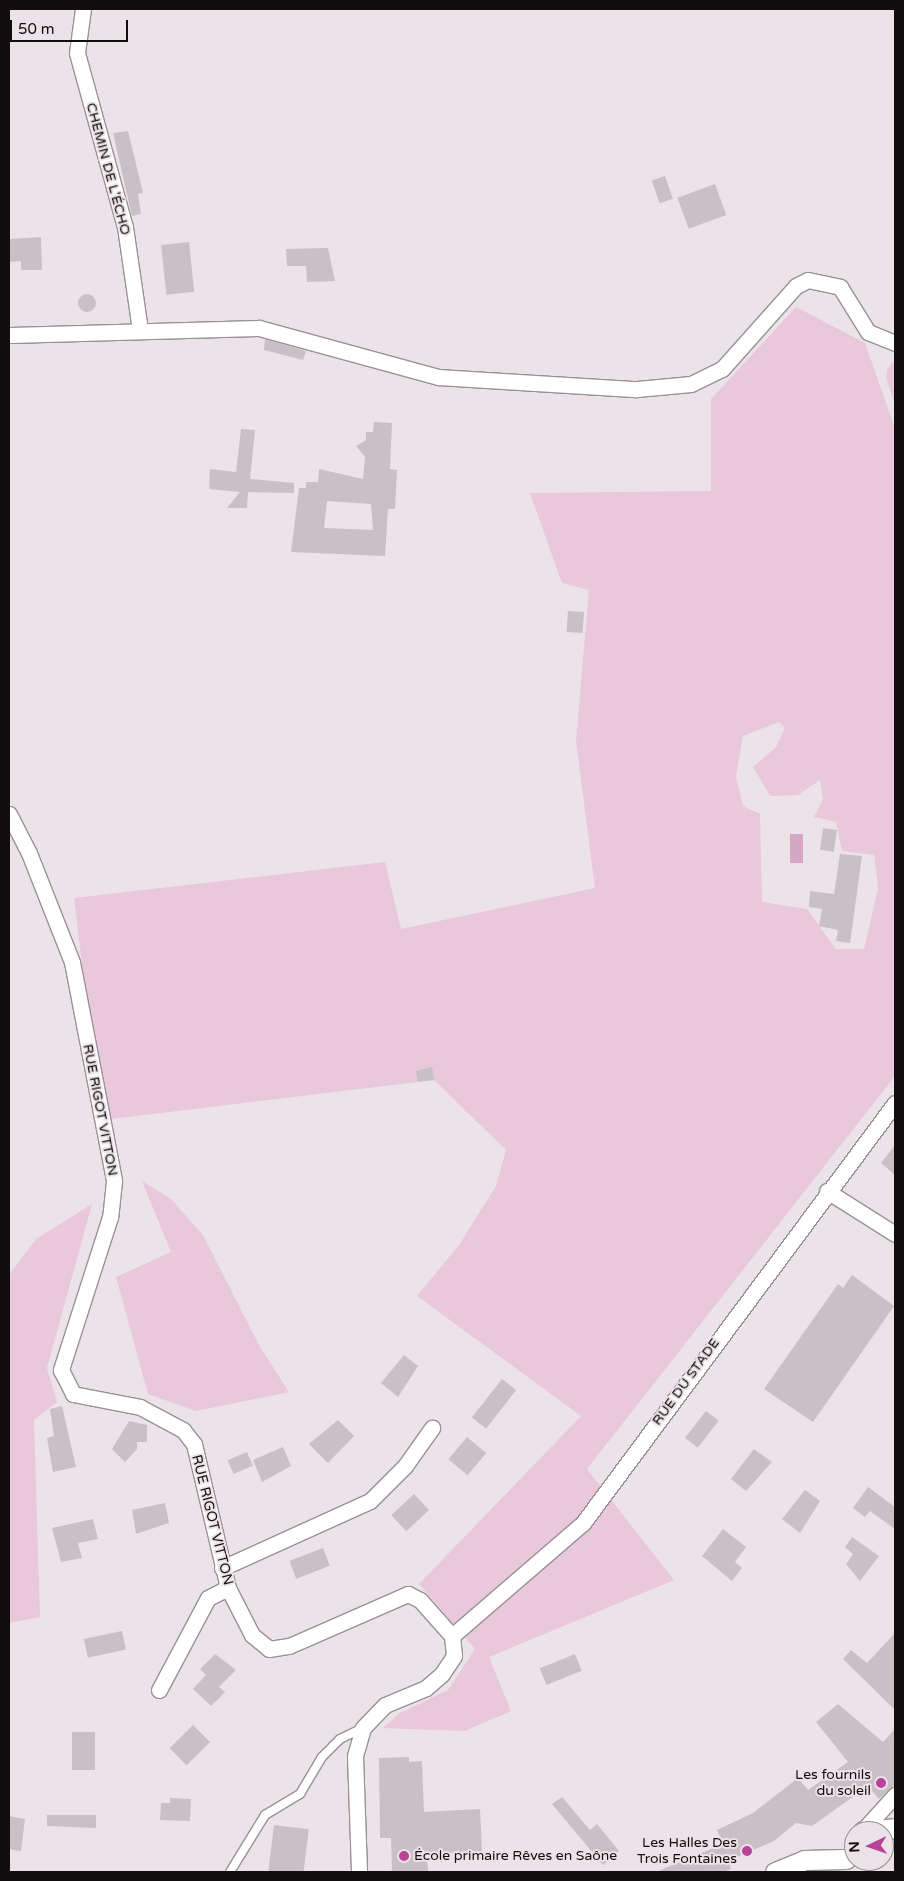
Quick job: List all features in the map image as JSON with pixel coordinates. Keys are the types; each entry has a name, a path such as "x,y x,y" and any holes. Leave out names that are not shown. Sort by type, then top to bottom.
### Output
{"street":[{"name":"CHEMIN DE L'ÉCHO","path":"83,9 77,53 124,227 140,330"},
{"path":"9,336 140,330 259,328 438,377 637,389 691,384 722,369 796,286 808,280 840,287 868,332 895,343"},
{"name":"RUE RIGOT VITTON","path":"9,814 29,853 72,962 114,1181 110,1217 61,1370 73,1394 140,1406 183,1430 194,1444 228,1588 252,1635 269,1649 288,1646 393,1596 408,1594 420,1600 449,1631"},
{"name":"RUE DU STADE","path":"449,1631 583,1523 827,1191 895,1103"},
{"path":"827,1191 895,1234"},
{"path":"222,1568 370,1501 405,1466 432,1428"},
{"path":"159,1690 208,1598 228,1588"},
{"path":"359,1872 355,1756 363,1728 385,1705 426,1688 442,1674 454,1656 449,1631"},
{"path":"872,1821 895,1796"},
{"path":"775,1872 804,1860 844,1859"}],"lane":[{"path":"230,1872 265,1815 300,1794 322,1757 340,1739 363,1728"}],"shaded area":[{"path":"796,307 865,343 895,428 895,1076 587,1469 674,1580 489,1657 511,1711 465,1731 383,1728 400,1713 448,1690 475,1649 419,1584 581,1416 417,1296 459,1245 496,1186 506,1150 434,1080 111,1119 85,988 74,898 385,862 401,929 595,888 576,741 589,590 562,583 530,493 711,491 711,399","holes":["779,722 785,728 776,747 753,767 770,796 798,795 820,780 823,799 814,817 836,822 842,851 874,855 878,888 864,949 836,949 807,909 762,902 760,814 743,806 736,777 743,736"]},
{"path":"895,360 895,404 886,378 887,369"},
{"path":"790,834 803,834 803,863 790,863"},
{"path":"142,1181 171,1199 203,1235 260,1347 289,1392 196,1411 148,1394 116,1277 171,1252"},
{"path":"92,1204 47,1368 57,1402 34,1420 40,1617 9,1623 9,1275 36,1239"}],"building":[{"path":"128,131 143,193 138,194 141,214 132,216 113,133"},
{"path":"665,176 673,199 660,203 652,181"},
{"path":"715,184 726,215 689,229 677,198"},
{"path":"41,237 42,270 21,270 21,261 9,262 9,239"},
{"path":"189,242 194,292 166,295 161,245"},
{"path":"328,248 335,281 307,282 306,266 287,266 286,249"},
{"path":"83,294 91,294 96,299 94,310 83,312 78,307 78,299"},
{"path":"265,339 306,351 303,360 264,350"},
{"path":"374,422 392,423 390,469 397,470 395,509 388,509 385,556 291,552 299,488 306,488 306,482 318,482 319,469 363,479 365,457 356,446 366,440 366,432 373,432","holes":["327,501 371,504 373,530 324,528"]},
{"path":"241,429 255,430 250,479 294,483 294,493 248,492 247,508 227,508 240,492 209,489 210,469 236,472"},
{"path":"568,611 584,612 582,633 567,632"},
{"path":"823,828 837,830 834,852 820,850"},
{"path":"840,854 862,856 850,943 836,941 838,930 819,926 822,909 809,907 810,891 834,894"},
{"path":"432,1067 434,1080 418,1082 416,1071"},
{"path":"895,1145 895,1175 881,1163"},
{"path":"852,1275 894,1306 813,1422 764,1389 838,1284 843,1288"},
{"path":"404,1355 418,1366 398,1397 381,1383"},
{"path":"502,1379 516,1390 486,1429 472,1418"},
{"path":"62,1406 76,1467 53,1472 47,1438 54,1436 50,1409"},
{"path":"706,1411 719,1421 698,1448 685,1438"},
{"path":"338,1420 354,1436 328,1463 309,1444"},
{"path":"129,1421 147,1425 147,1442 137,1442 137,1449 125,1462 112,1449"},
{"path":"467,1437 486,1453 468,1475 448,1459"},
{"path":"283,1447 291,1466 262,1482 253,1460"},
{"path":"754,1449 772,1462 746,1491 731,1479"},
{"path":"247,1452 253,1466 234,1474 228,1460"},
{"path":"868,1487 895,1507 895,1529 870,1511 865,1517 853,1508"},
{"path":"805,1490 820,1501 800,1533 782,1519"},
{"path":"414,1494 429,1510 406,1531 391,1515"},
{"path":"165,1503 169,1523 136,1534 132,1510"},
{"path":"93,1519 98,1539 78,1543 82,1558 61,1562 52,1528"},
{"path":"723,1529 746,1547 735,1562 742,1568 732,1581 702,1556"},
{"path":"852,1537 879,1556 860,1581 846,1564 853,1554 845,1547"},
{"path":"323,1548 330,1566 296,1579 289,1561"},
{"path":"122,1631 126,1650 88,1658 84,1639"},
{"path":"895,1633 895,1710 843,1659 851,1650 867,1663"},
{"path":"215,1654 236,1670 219,1687 225,1692 211,1706 193,1689 206,1675 200,1669"},
{"path":"575,1654 582,1671 547,1685 540,1668"},
{"path":"838,1704 883,1742 895,1729 895,1785 879,1799 868,1786 812,1826 796,1823 774,1841 728,1861 731,1869 723,1872 656,1872 723,1844 717,1830 753,1813 798,1778 808,1790 848,1762 816,1722"},
{"path":"193,1725 210,1742 187,1765 170,1748"},
{"path":"72,1732 95,1732 95,1770 72,1770"},
{"path":"409,1757 409,1762 422,1761 424,1812 480,1809 482,1851 427,1854 428,1872 392,1872 391,1838 380,1838 379,1758"},
{"path":"562,1797 590,1830 597,1824 619,1851 603,1865 552,1804"},
{"path":"170,1798 191,1799 190,1821 160,1820 161,1803 170,1803"},
{"path":"47,1815 96,1815 96,1828 47,1826"},
{"path":"9,1816 25,1819 21,1851 9,1849"},
{"path":"274,1825 309,1829 303,1872 268,1872"}],"place":[{"name":"Les fournils du soleil","path":"881,1783"},
{"name":"Les Halles Des Trois Fontaines","path":"747,1851"},
{"name":"École primaire Rêves en Saône","path":"404,1856"}]}
